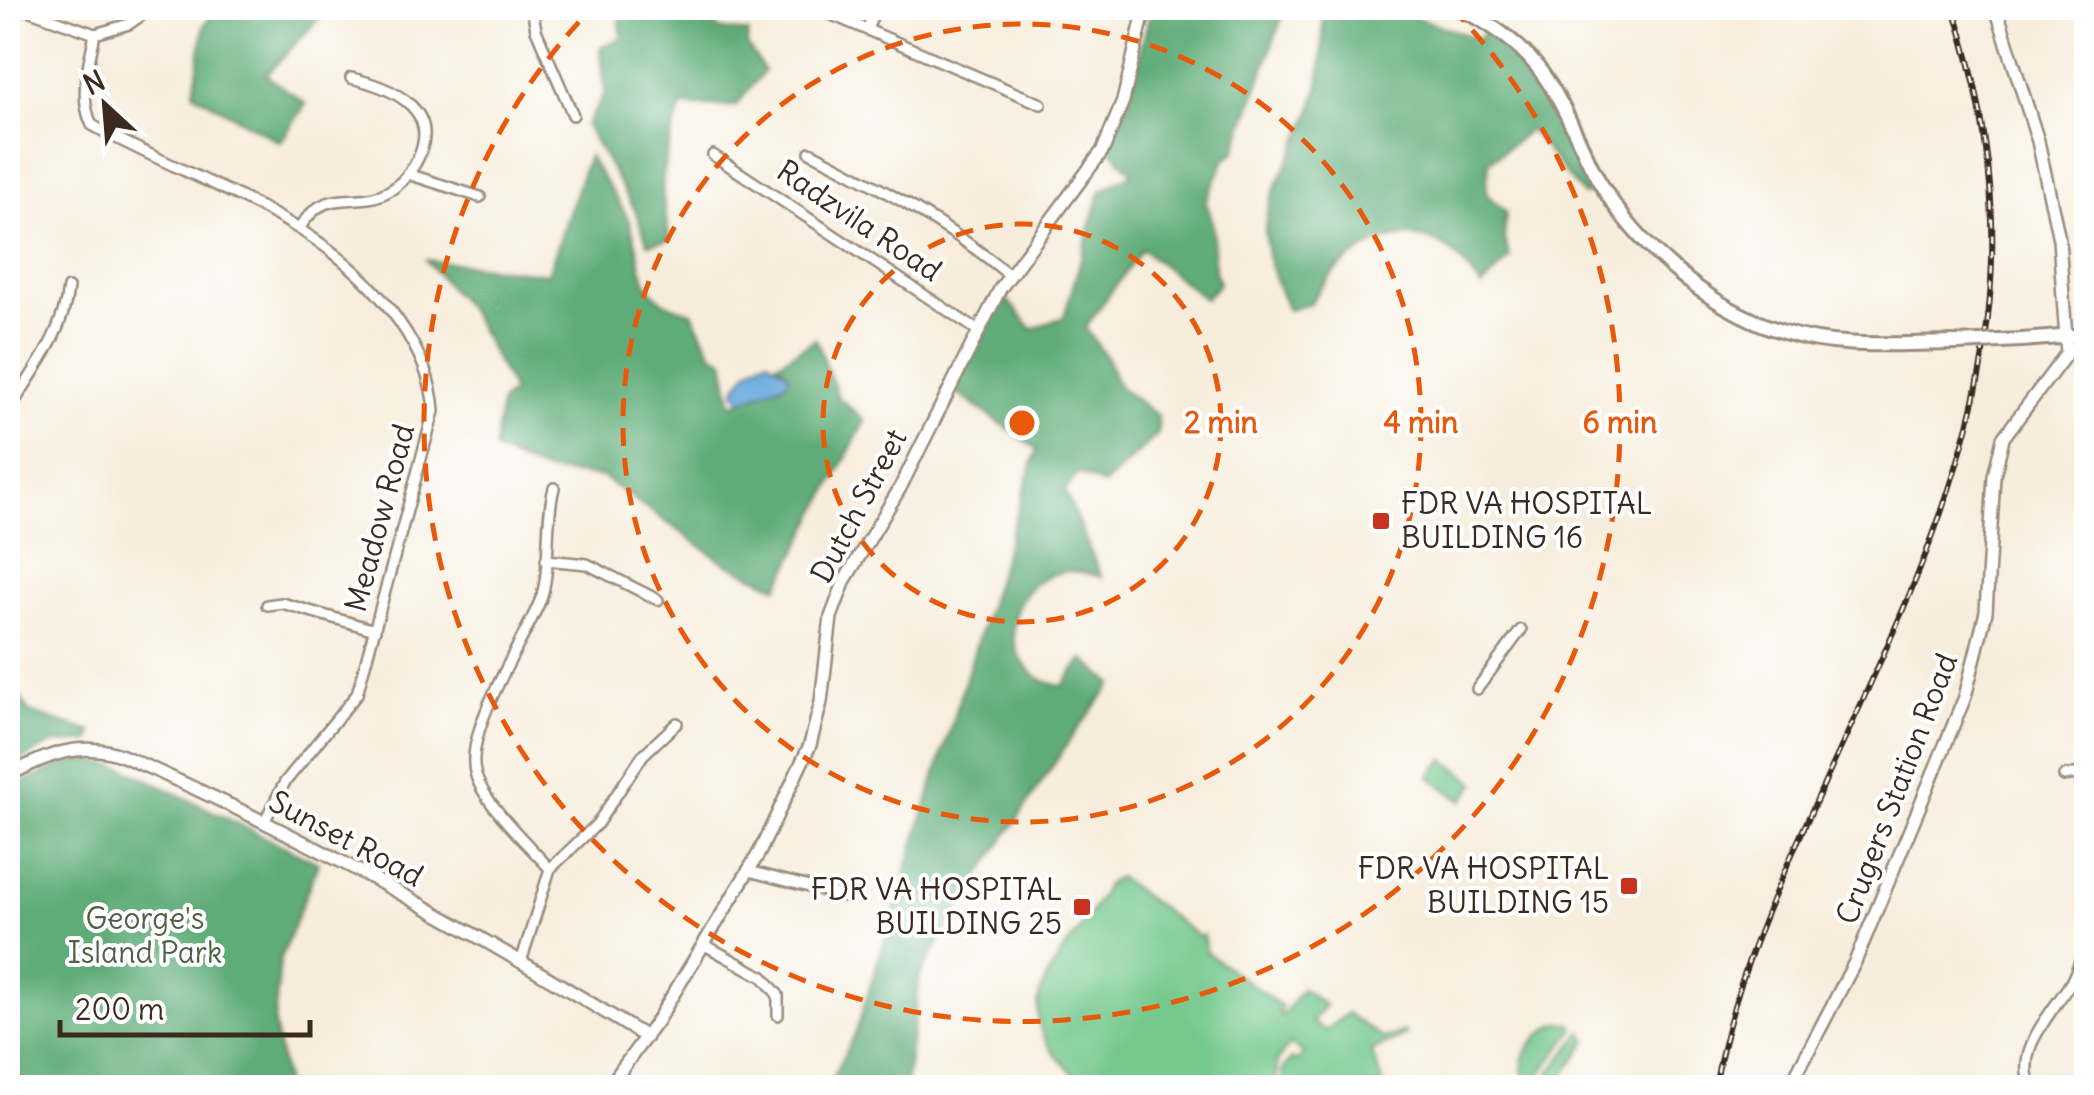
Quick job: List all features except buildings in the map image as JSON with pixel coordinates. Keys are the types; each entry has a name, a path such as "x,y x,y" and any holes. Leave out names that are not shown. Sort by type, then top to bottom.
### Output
{"main road":[{"path":"1458,8 1477,11 1544,70 1568,112 1592,169 1638,233 1728,306 1784,332 1824,341 1958,343 2086,335"}],"street":[{"path":"22,8 95,34 129,24 152,8"},
{"path":"532,8 536,30 573,115"},
{"path":"816,8 1041,104"},
{"path":"867,29 876,8"},
{"name":"Dutch Street","path":"608,1088 706,945 749,871 810,745 838,596 900,488 977,330 1009,275 1103,150 1124,101 1145,8"},
{"path":"1996,8 2038,141 2059,238 2066,336"},
{"name":"Meadow Road","path":"95,34 85,82 92,126 301,226 382,299 406,333 433,389 434,411 366,672 350,709 308,751 264,822"},
{"path":"301,226 322,203 390,191 408,174 425,141 418,111 382,86 351,78"},
{"path":"810,152 925,214 1009,275"},
{"name":"Radzvila Road","path":"713,155 977,330"},
{"path":"408,174 480,197"},
{"path":"8,412 56,334 65,314 68,288"},
{"name":"Crugers Station Road","path":"1789,1088 1856,962 1965,696 1986,612 1998,453 2018,414 2063,364 2066,336"},
{"path":"550,869 482,788 475,772 481,729 540,600 554,488"},
{"path":"546,560 587,564 658,600"},
{"path":"267,606 282,604 375,630"},
{"path":"1477,690 1521,630"},
{"path":"521,962 550,869 597,824 642,755 677,722"},
{"name":"Sunset Road","path":"8,776 60,752 102,749 264,822 521,962 646,1037"},
{"path":"2064,776 2086,772"},
{"path":"749,871 843,896"},
{"path":"706,945 763,977 778,995 778,1015"},
{"path":"2010,1088 2029,1084 2028,1052 2072,980 2086,946"}],"green space":[{"path":"216,8 339,8 325,12 266,75 306,104 280,142 194,93 204,26"},
{"path":"618,8 704,8 719,30 748,33 747,45 764,71 736,106 682,106 663,172 670,240 648,244 634,208 586,126 605,93 601,48 622,37"},
{"path":"1151,8 1279,8 1282,17 1235,152 1225,159 1205,203 1212,222 1219,283 1205,299 1142,249 1085,328 1107,358 1118,386 1158,416 1158,434 1104,485 1078,473 1065,491 1101,577 1067,571 1041,580 1025,594 1016,611 1013,630 1026,666 1041,679 1063,686 1083,659 1113,684 1075,732 961,904 920,976 905,1087 827,1088 856,1032 1037,449 953,390 1003,295 1032,329 1064,317 1101,190 1132,174 1110,147 1128,103"},
{"path":"1323,8 1389,8 1478,39 1485,31 1525,64 1540,83 1565,122 1598,190 1583,195 1530,130 1489,162 1486,194 1506,212 1504,239 1510,258 1482,287 1445,247 1426,239 1406,237 1387,240 1350,259 1320,288 1310,304 1288,310 1273,274 1266,245 1266,221 1271,200 1318,89"},
{"path":"588,156 626,215 651,290 673,306 692,312 712,353 724,359 732,405 763,389 781,386 789,374 777,363 816,339 838,397 865,421 778,587 725,563 602,477 543,471 494,450 501,402 513,391 470,312 426,260 548,274"},
{"path":"8,676 29,712 92,732 90,741 52,744 8,768"},
{"path":"1444,759 1476,783 1462,801 1430,777"},
{"name":"George's Island Park","path":"86,760 124,768 318,863 280,960 274,1024 286,1087 8,1087 8,789 66,763"},
{"path":"1118,877 1199,937 1203,935 1206,952 1282,1007 1278,1012 1282,1016 1302,989 1325,1005 1312,1022 1326,1031 1347,1013 1383,1039 1404,1031 1406,1035 1371,1051 1385,1087 1282,1087 1283,1068 1292,1059 1297,1062 1304,1053 1290,1044 1277,1061 1276,1087 1091,1087 1059,1058 1042,1032 1038,1008 1043,985 1056,962 1106,885"},
{"path":"1560,1023 1572,1024 1574,1030 1531,1086 1525,1086 1522,1066 1529,1048"},
{"path":"1582,1032 1588,1040 1556,1087 1539,1087"}],"water":[{"path":"768,359 789,374 787,382 741,401 735,390 738,385 752,368"}],"railway":[{"path":"1715,1088 1733,1009 1760,932 1911,590 1946,498 1972,407 1988,315 1992,219 1981,117 1954,8"}],"place":[{"name":"FDR VA HOSPITAL BUILDING 16","path":"1381,521"},
{"name":"FDR VA HOSPITAL BUILDING 15","path":"1629,886"},
{"name":"FDR VA HOSPITAL BUILDING 25","path":"1082,907"}]}
